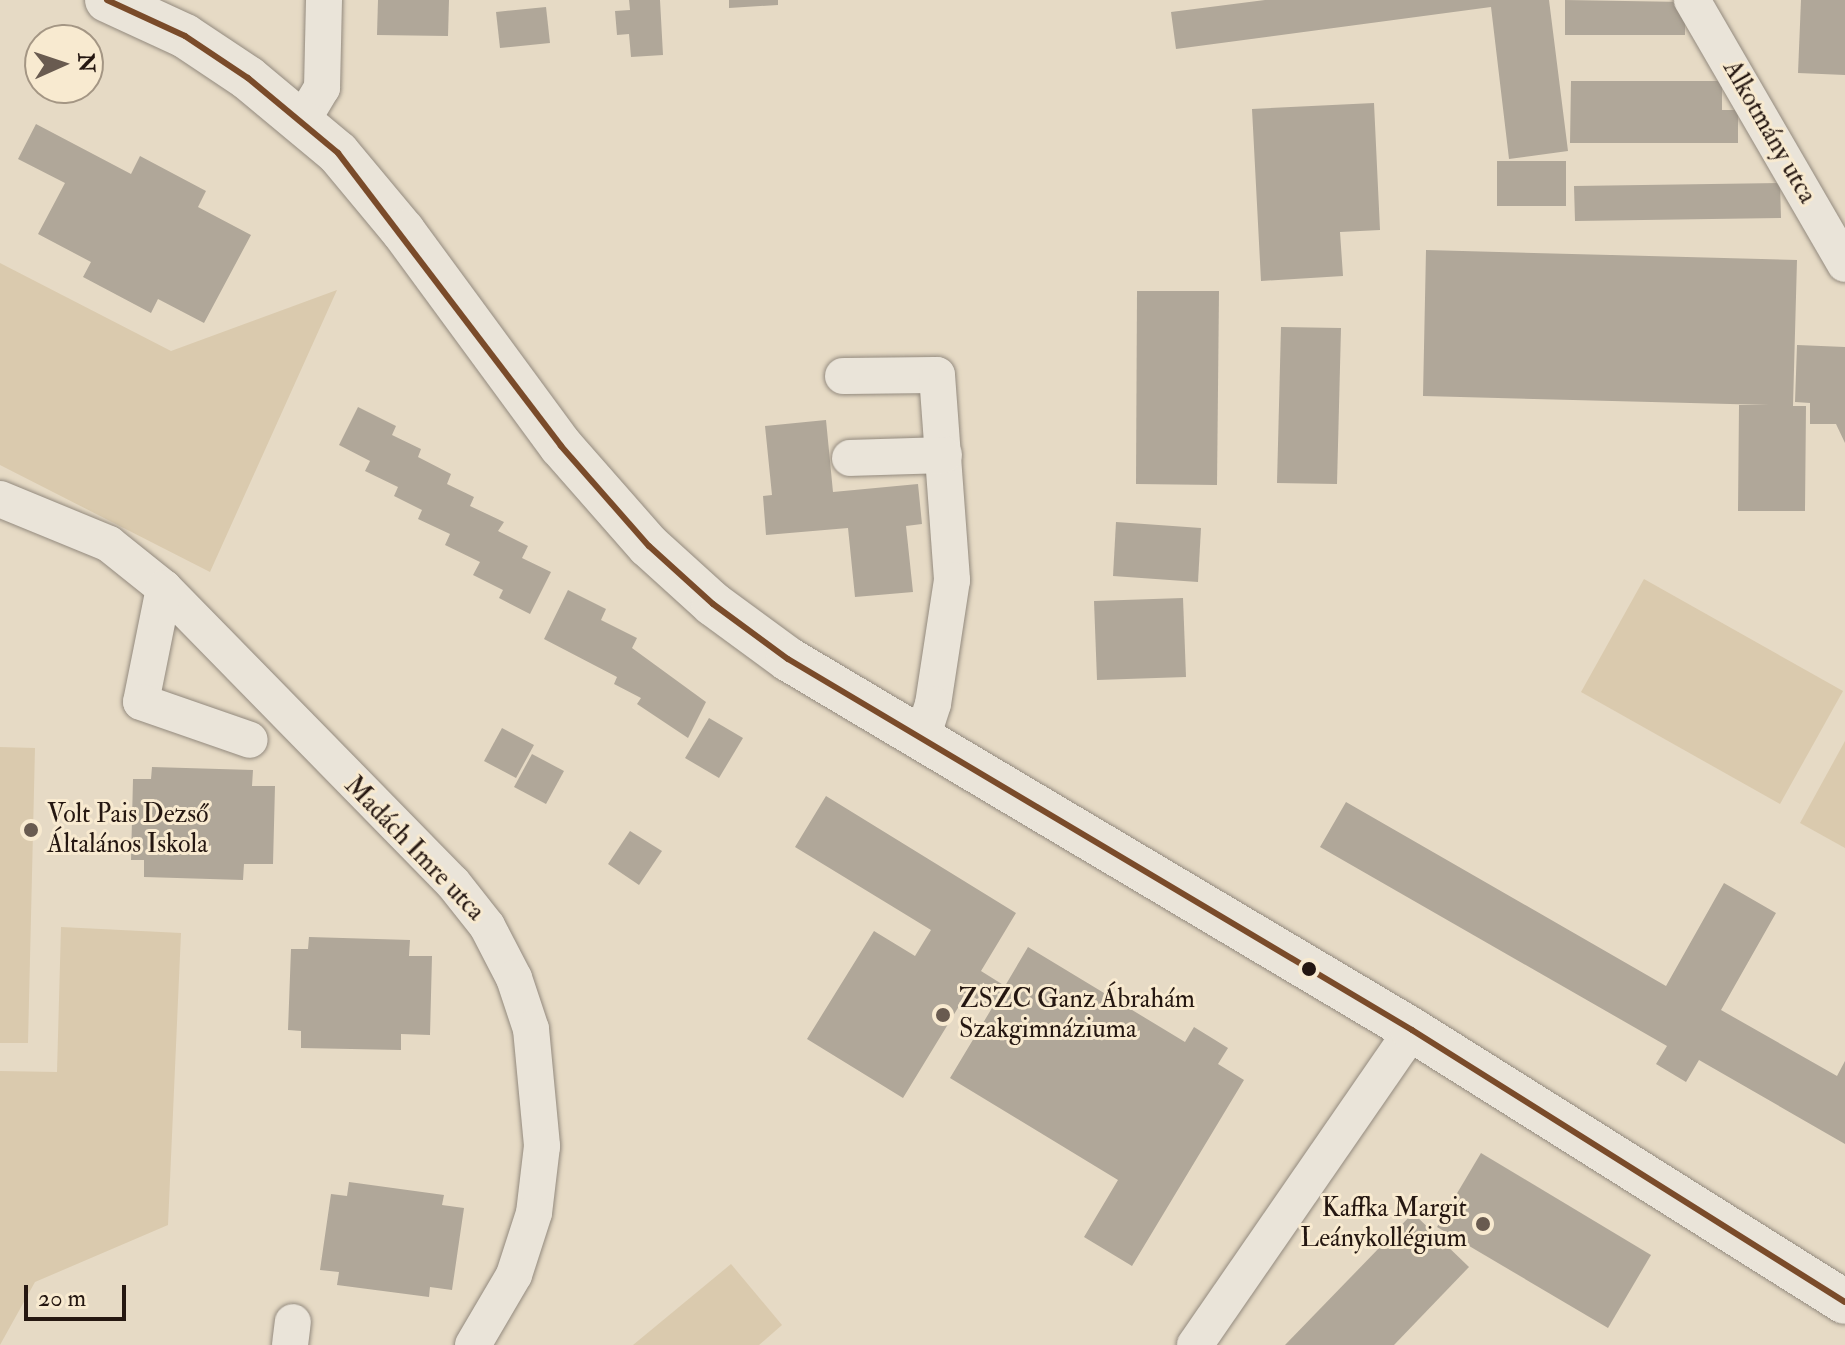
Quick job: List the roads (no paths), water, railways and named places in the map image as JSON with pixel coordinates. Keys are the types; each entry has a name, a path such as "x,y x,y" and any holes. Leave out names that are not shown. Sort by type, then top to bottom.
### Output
{"street":[{"path":"107,0 185,36 302,121 373,193 561,446 649,546 713,604 788,659 1412,1030 1845,1302"},
{"path":"302,121 322,88 324,0"},
{"name":"Alkotmány utca","path":"1692,0 1845,264"},
{"path":"843,376 937,375 952,580 933,704 921,740"},
{"path":"850,458 944,455"},
{"name":"Madách Imre utca","path":"0,499 109,544 164,588 453,883 487,926 514,978 538,1071 542,1146 534,1213 514,1275 473,1345"},
{"path":"164,588 141,702 250,740"},
{"path":"1195,1345 1412,1030"}],"place":[{"name":"Volt Pais Dezső Általános Iskola","path":"31,830"},
{"name":"ZSZC Ganz Ábrahám Szakgimnáziuma","path":"943,1015"},
{"name":"Kaffka Margit Leánykollégium","path":"1483,1224"}]}
